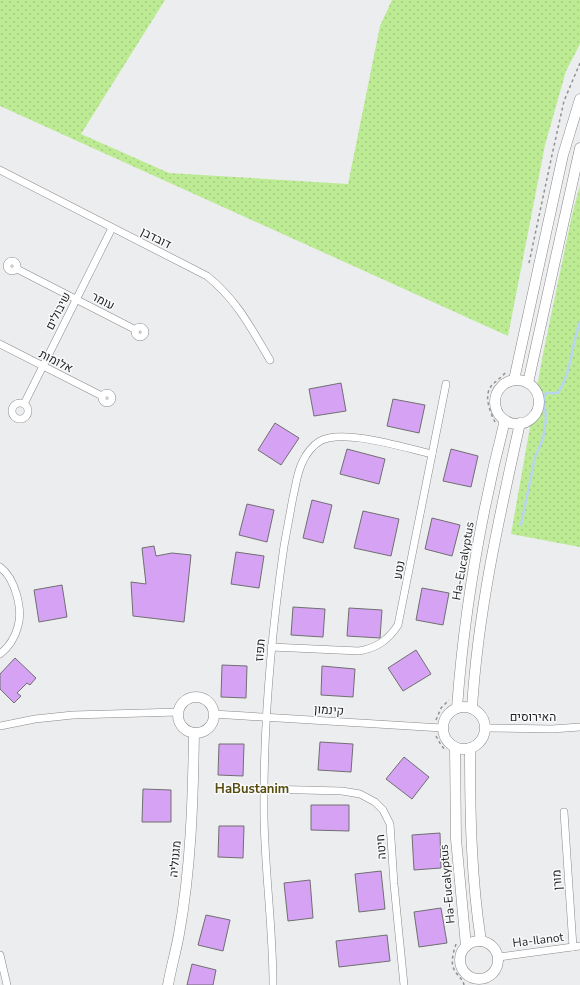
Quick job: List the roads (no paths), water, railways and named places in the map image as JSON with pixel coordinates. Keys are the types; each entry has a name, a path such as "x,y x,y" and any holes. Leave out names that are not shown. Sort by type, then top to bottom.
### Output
{"main road":[{"path":"514,380 563,155 580,99"},
{"path":"528,384 580,148"},
{"path":"514,380 519,380 528,384 534,389 538,397 537,409 531,418 523,423 511,423 505,420 501,417 496,408 496,396 499,389 507,382 514,380"},
{"name":"Ha-Eucalyptus","path":"457,708 463,642 471,584 478,543 505,420"},
{"path":"472,708 477,652 486,584 520,423"},
{"path":"196,698 206,701 212,709 213,714 213,719 208,728 204,731 194,733 183,728 178,718 180,707 187,700 196,698"},
{"path":"462,706 472,708 482,716 486,728 484,734 481,741 470,748 458,749 447,741 443,735 442,723 449,712 457,708 462,706"},
{"name":"מגנוליה","path":"168,985 179,934 186,882 192,805 194,733"},
{"name":"Ha-Eucalyptus","path":"455,747 456,839 466,946"},
{"path":"470,748 472,856 481,941"},
{"path":"481,941 492,945 499,957 498,965 487,982 479,980 471,981 460,966 460,954 466,946 470,942 481,941"}],"street":[{"name":"דובדבן","path":"0,170 207,276 221,287 233,300 246,318 270,360"},
{"name":"שיבולים","path":"24,404 112,228"},
{"name":"עומר","path":"16,269 136,330"},
{"name":"אלומות","path":"0,344 102,396"},
{"name":"נטע","path":"272,646 358,652 370,649 380,644 390,636 398,625 446,384"},
{"name":"תפוז","path":"273,985 264,820 266,717 278,585 296,482 303,461 311,449 320,441 341,436 354,437 432,454"},
{"path":"0,567 10,580 17,593 19,610 19,625 15,636 7,648 0,654"},
{"path":"0,726 35,719 73,715 178,712"},
{"name":"קינמון","path":"213,714 442,728"},
{"name":"האירוסים","path":"486,728 552,729 580,727"},
{"name":"חיטה","path":"264,789 342,791 360,794 374,802 383,810 390,824 394,884 404,985"},
{"name":"מורן","path":"564,812 576,947"},
{"name":"Ha-Ilanot","path":"499,957 576,947"},
{"path":"0,955 7,985"}],"waterway":[{"path":"521,525 535,457 543,439 546,419 544,398 546,393 558,393 563,385 580,322"}],"district":[{"name":"HaBustanim","path":"252,789"}]}
